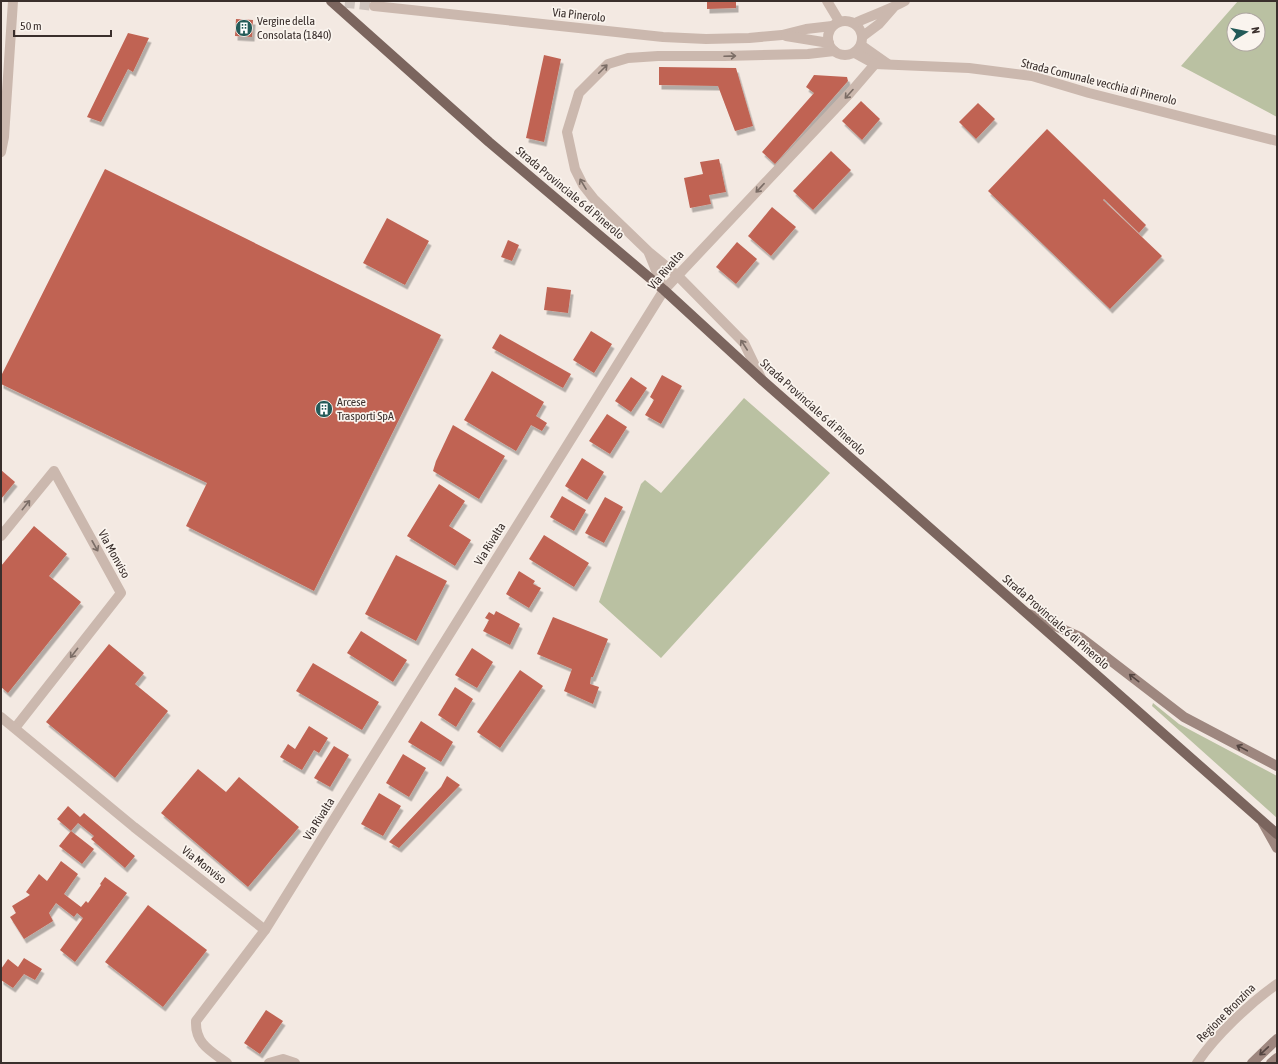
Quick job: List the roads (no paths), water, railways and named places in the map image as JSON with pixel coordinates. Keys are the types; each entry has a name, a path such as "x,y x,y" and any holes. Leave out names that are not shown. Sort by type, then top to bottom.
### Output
{"main road":[{"name":"Strada Provinciale 6 di Pinerolo","path":"331,1 489,142 664,290 762,380 1277,834"},
{"path":"1024,612 1080,637 1184,717 1277,766"},
{"path":"1261,820 1277,848"},
{"path":"1252,1063 1277,1039"},
{"path":"1271,1063 1277,1058"}],"street":[{"path":"1,152 13,1"},
{"path":"827,1 836,24"},
{"path":"855,23 893,8 905,1"},
{"name":"Via Pinerolo","path":"374,6 662,37 706,39 749,38 782,35 836,24"},
{"path":"875,64 860,45 859,27 855,23 845,20 836,24 828,37 831,47 843,55 849,55 860,45 880,24 893,8"},
{"name":"Via Pinerolo","path":"782,35 831,47"},
{"path":"860,45 888,64"},
{"path":"762,380 744,343 678,276 649,252 594,199 583,185 575,169 567,132 580,93 608,64 628,58 658,56 808,54 831,47"},
{"name":"Via Rivalta","path":"227,1063 199,1039 196,1030 196,1021 265,930 664,290 850,93 875,64"},
{"name":"Strada Comunale vecchia di Pinerolo","path":"875,64 969,68 1032,76 1089,93 1277,141"},
{"path":"649,252 664,290"},
{"name":"Via Monviso","path":"1,536 54,471 121,593 15,728"},
{"name":"Via Monviso","path":"1,717 134,827 265,930"},
{"name":"Regione Bronzina","path":"1197,1063 1224,1031 1258,997 1277,984"},
{"path":"269,1063 283,1059 295,1063"}],"tunnel":[{"path":"330,1 374,6"}],"place":[{"name":"Vergine della Consolata (1840)","path":"244,28"},
{"name":"Arcese Trasporti SpA","path":"324,409"}]}
